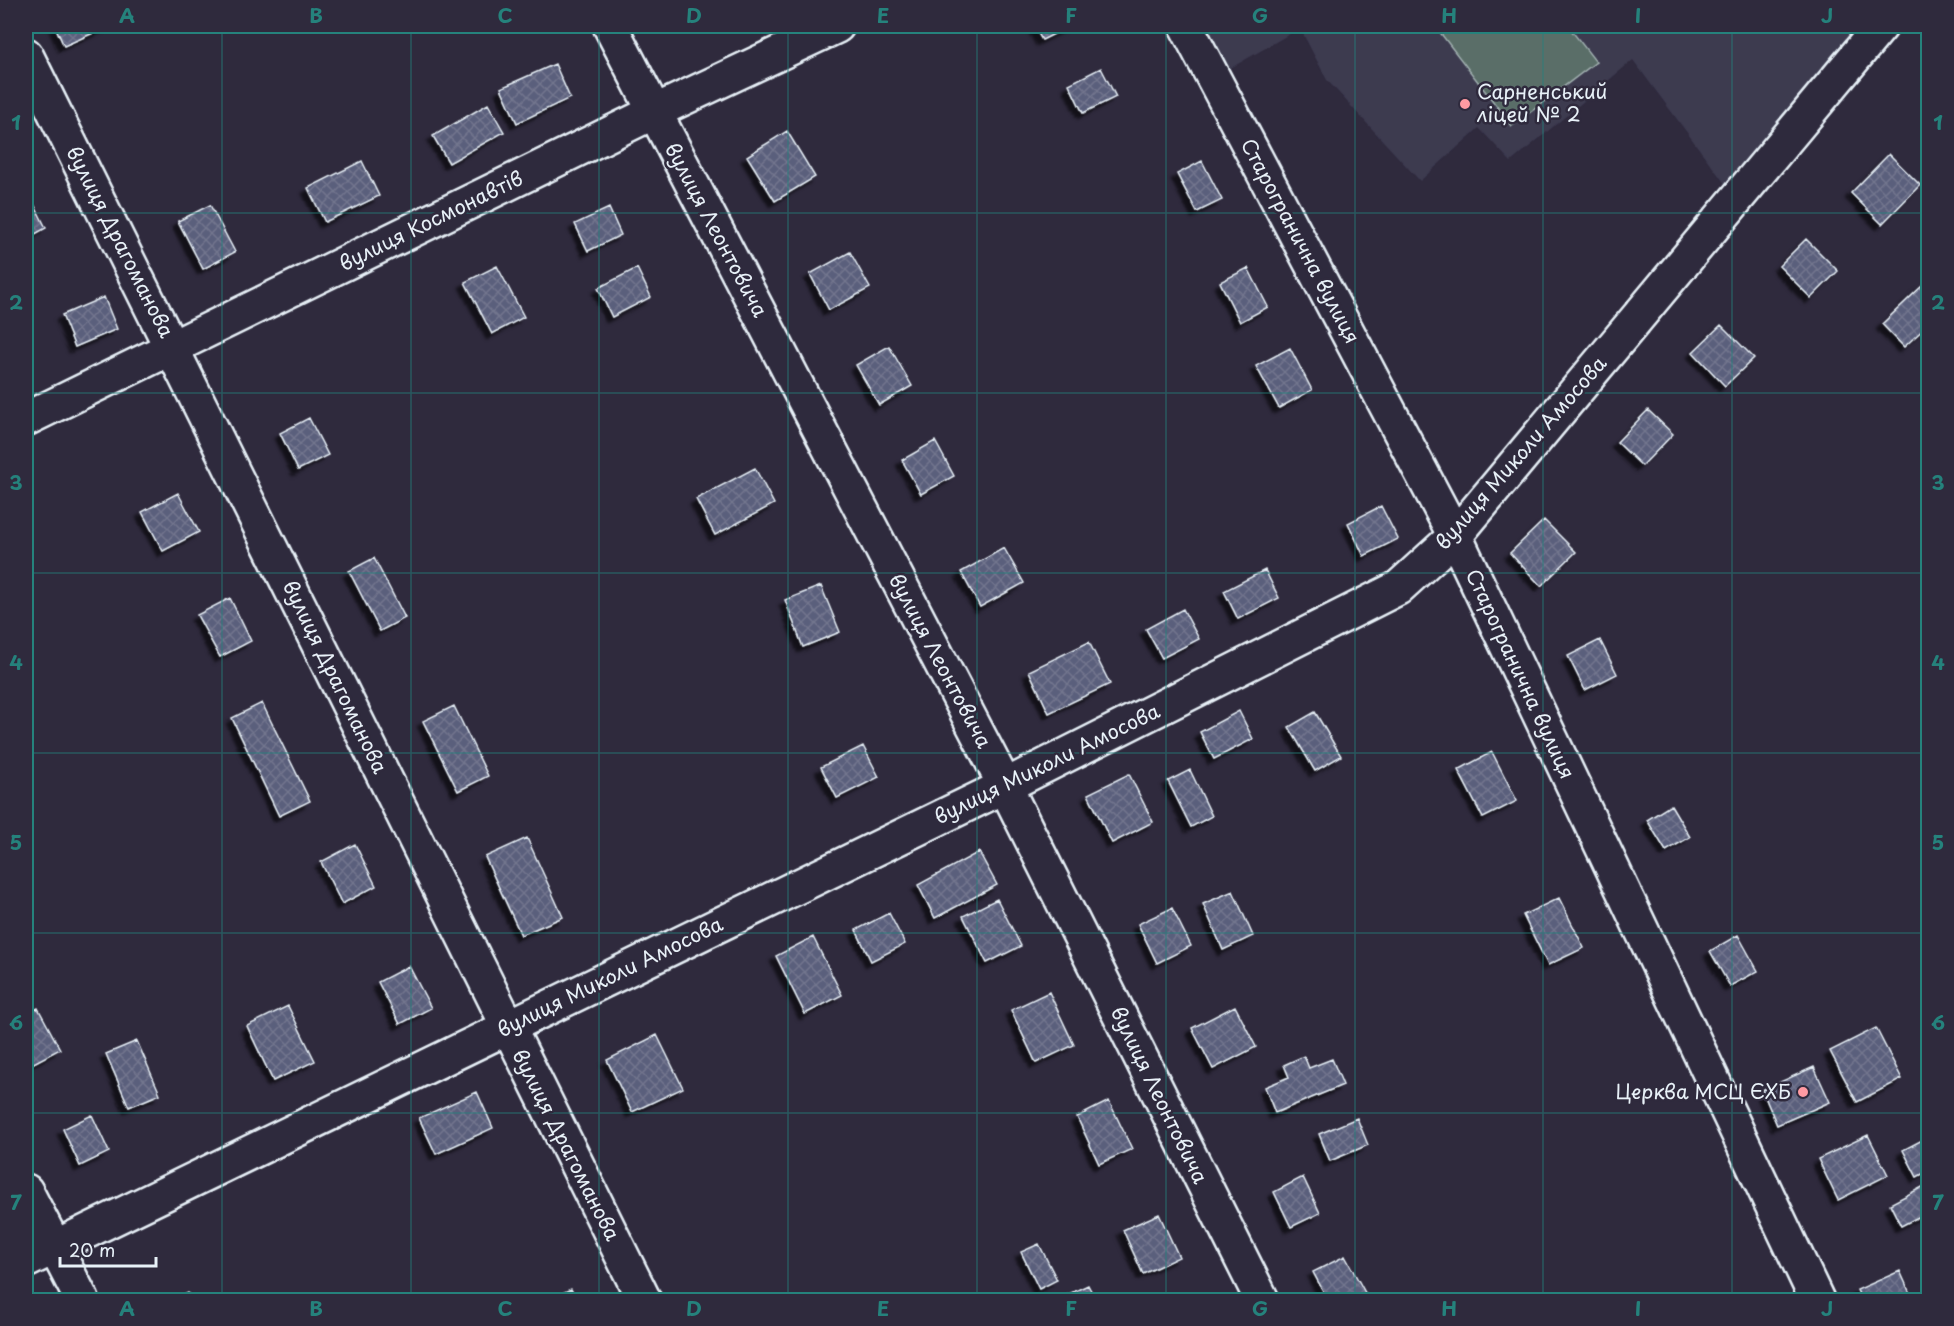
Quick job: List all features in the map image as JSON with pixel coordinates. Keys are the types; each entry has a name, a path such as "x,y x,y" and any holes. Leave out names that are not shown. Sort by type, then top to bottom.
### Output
{"street":[{"name":"вулиця Леонтовича","path":"610,26 1005,786 1262,1300"},
{"name":"вулиця Космонавтів","path":"26,419 654,111 837,26"},
{"name":"Старогранична вулиця","path":"1186,26 1455,536 1817,1300"},
{"name":"вулиця Миколи Амосова","path":"26,1261 1005,786 1398,588 1455,536 1881,26"},
{"name":"вулиця Драгоманова","path":"26,55 173,346 507,1027 644,1300"},
{"path":"26,1191 82,1300"}],"shaded area":[{"name":"Сарненський ліцей № 2","path":"1207,26 1861,26 1726,185 1633,60 1511,162 1479,128 1420,181 1327,80 1300,28 1229,69"}],"green space":[{"path":"1435,26 1568,26 1596,62 1512,126"}],"building":[{"path":"55,26 109,26 64,46"},
{"path":"1034,26 1070,26 1042,40"},
{"path":"555,64 570,98 517,123 501,88"},
{"path":"1101,68 1116,97 1083,113 1069,84"},
{"path":"488,104 504,132 449,163 433,136"},
{"path":"787,131 815,177 775,201 747,156"},
{"path":"1889,154 1920,185 1882,224 1851,193"},
{"path":"362,161 379,196 325,222 308,188"},
{"path":"1202,161 1222,200 1197,212 1177,174"},
{"path":"26,188 46,228 26,239"},
{"path":"210,205 235,252 203,269 178,221"},
{"path":"609,208 621,235 588,251 575,224"},
{"path":"1806,239 1838,271 1811,298 1779,266"},
{"path":"850,252 870,288 829,310 810,274"},
{"path":"497,266 524,317 492,334 465,282"},
{"path":"637,268 651,297 612,317 598,288"},
{"path":"1248,268 1268,307 1240,322 1220,282"},
{"path":"1923,285 1928,290 1928,325 1904,347 1882,324"},
{"path":"104,297 117,329 75,347 62,315"},
{"path":"1721,325 1754,358 1725,386 1693,352"},
{"path":"889,346 912,386 879,405 856,365"},
{"path":"1290,348 1312,390 1279,408 1256,366"},
{"path":"1648,410 1673,434 1642,466 1617,442"},
{"path":"309,418 328,455 298,470 280,433"},
{"path":"935,441 954,476 921,494 902,460"},
{"path":"755,468 774,504 715,535 696,499"},
{"path":"178,493 199,532 163,551 142,512"},
{"path":"1381,506 1398,539 1364,556 1348,523"},
{"path":"1544,520 1576,552 1541,586 1510,553"},
{"path":"1004,548 1024,583 980,607 961,572"},
{"path":"374,558 405,618 380,631 349,571"},
{"path":"1265,570 1279,598 1238,619 1224,591"},
{"path":"821,586 840,632 803,647 785,600"},
{"path":"230,598 251,641 220,657 197,615"},
{"path":"1183,609 1199,639 1162,658 1146,629"},
{"path":"1600,640 1617,674 1585,690 1568,656"},
{"path":"1089,642 1110,684 1049,713 1029,671"},
{"path":"262,703 310,801 279,816 232,718"},
{"path":"454,706 488,776 458,791 423,721"},
{"path":"1239,711 1253,739 1214,759 1200,732"},
{"path":"1315,712 1341,756 1315,771 1289,727"},
{"path":"863,746 879,777 837,798 821,767"},
{"path":"1492,752 1517,801 1483,818 1458,770"},
{"path":"1190,770 1212,816 1191,827 1168,781"},
{"path":"1129,774 1153,822 1112,843 1088,794"},
{"path":"1671,805 1690,837 1666,851 1647,820"},
{"path":"527,838 563,917 521,935 485,857"},
{"path":"355,844 376,886 342,904 321,862"},
{"path":"979,852 997,885 935,918 918,885"},
{"path":"1233,891 1253,936 1223,950 1203,904"},
{"path":"1559,898 1584,948 1548,965 1523,915"},
{"path":"997,899 1021,946 987,963 963,916"},
{"path":"1172,908 1191,946 1157,963 1138,924"},
{"path":"889,913 905,944 871,961 856,930"},
{"path":"1738,935 1758,971 1730,986 1710,951"},
{"path":"813,937 842,995 805,1014 776,956"},
{"path":"409,966 431,1008 400,1024 378,982"},
{"path":"1049,992 1074,1045 1036,1063 1011,1010"},
{"path":"288,1006 315,1061 273,1081 247,1026"},
{"path":"1235,1006 1256,1047 1213,1069 1192,1028"},
{"path":"38,1008 60,1049 30,1065 26,1056 26,1014"},
{"path":"1876,1028 1902,1079 1857,1102 1830,1051"},
{"path":"657,1035 683,1088 632,1112 607,1060"},
{"path":"137,1041 160,1094 129,1107 106,1054"},
{"path":"1304,1056 1309,1068 1332,1059 1343,1085 1275,1113 1265,1087 1289,1077 1284,1065"},
{"path":"1814,1067 1830,1102 1777,1125 1762,1090"},
{"path":"477,1092 493,1128 436,1154 419,1118"},
{"path":"1109,1101 1132,1149 1099,1164 1077,1117"},
{"path":"92,1115 109,1152 80,1166 63,1129"},
{"path":"1357,1118 1368,1145 1330,1161 1319,1134"},
{"path":"1868,1135 1888,1175 1838,1200 1818,1159"},
{"path":"1928,1137 1928,1171 1917,1177 1903,1150"},
{"path":"1303,1177 1320,1213 1291,1227 1274,1192"},
{"path":"1928,1184 1928,1212 1901,1226 1890,1204"},
{"path":"1159,1214 1179,1257 1143,1274 1123,1230"},
{"path":"1039,1244 1057,1280 1039,1289 1021,1252"},
{"path":"1345,1256 1369,1300 1328,1300 1313,1272"},
{"path":"1900,1271 1913,1300 1862,1300 1857,1290"},
{"path":"1088,1285 1096,1300 1056,1300"},
{"path":"571,1289 577,1300 547,1300"},
{"path":"188,1293 192,1300 174,1300"}],"place":[{"name":"Сарненський ліцей № 2","path":"1465,104"},
{"name":"Церква МСЦ ЄХБ","path":"1803,1092"}]}
